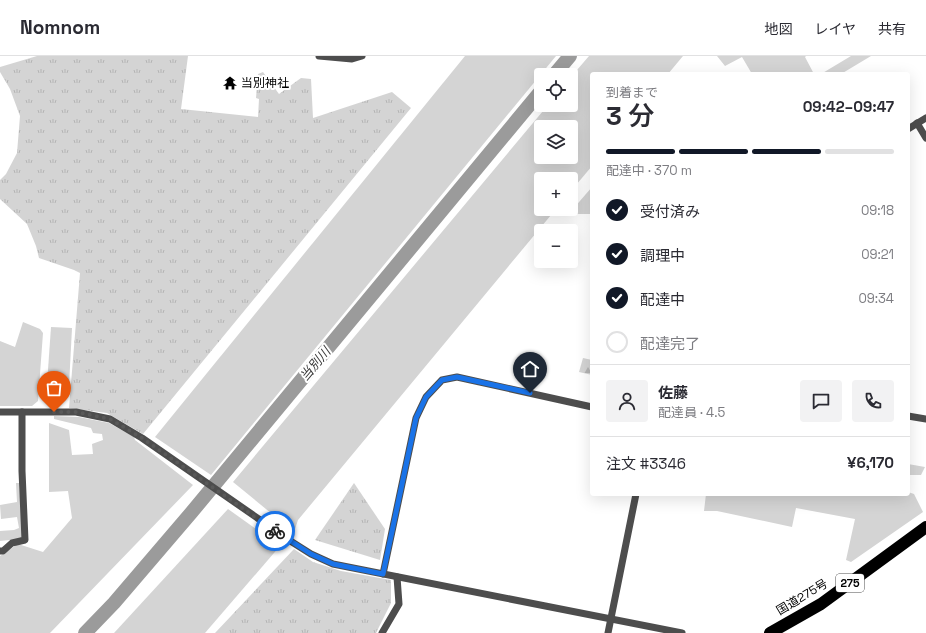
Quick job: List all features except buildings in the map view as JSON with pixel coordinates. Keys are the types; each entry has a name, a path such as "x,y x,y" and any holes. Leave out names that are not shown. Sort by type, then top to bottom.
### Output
{"highway":[{"name":"国道275号","path":"770,633 821,604 926,527"}],"street":[{"path":"319,56 352,59 362,56"},
{"path":"910,128 926,118"},
{"path":"917,123 926,138"},
{"path":"383,574 416,418 426,397 442,380 457,377 590,407"},
{"path":"0,412 76,412 110,419 142,438 292,542 311,554 333,564 682,633"},
{"path":"0,552 12,544 25,540 22,471 22,412"},
{"path":"910,416 926,419"},
{"path":"608,633 636,496"},
{"path":"382,633 399,604 397,577"}],"green space":[{"path":"37,56 188,56 181,109 258,117 259,99 256,98 258,74 263,72 279,94 301,78 311,79 313,118 392,92 411,108 143,434 107,413 69,408 80,273 39,258 27,224 0,199 0,180 6,174 17,153 20,116 10,89 0,72 0,67"},
{"path":"465,56 556,56 546,68 534,68 534,83 211,475 155,437"},
{"path":"589,56 683,56 670,72 590,72 590,168 578,183 578,172 534,172 534,216 550,216 544,224 534,224 534,236 298,520 294,532 233,482 534,122 534,164 578,164 578,120 535,120 542,112 578,112 578,69"},
{"path":"717,56 806,56 805,57 813,72 751,72 742,57 725,66"},
{"path":"851,56 871,56 844,72 824,72"},
{"path":"590,189 590,214 578,214 578,203"},
{"path":"23,322 40,329 43,333 38,401 32,406 0,406 0,341 15,347"},
{"path":"51,327 72,328 69,386 47,384"},
{"path":"583,358 590,360 590,375 579,372"},
{"path":"54,416 79,417 109,423 134,437 135,440 193,485 50,633 0,633 0,556 18,544 43,552 72,518 68,491 49,492 49,423 69,430 72,455 93,454 92,444 103,440 102,434 93,433 91,428 54,419"},
{"path":"910,464 925,467 921,475 910,475"},
{"path":"16,483 19,483 23,537 20,539 0,541 0,531 19,528 17,517 1,519 0,505 17,502"},
{"path":"354,483 385,529 380,560 315,540"},
{"path":"910,493 914,494 923,512 851,562 846,560 855,519 796,508 792,527 717,511 704,511 706,496 910,496"},
{"path":"228,509 280,546 205,633 114,633"},
{"path":"294,549 313,562 341,571 391,580 391,603 376,633 215,633"}],"waterway":[{"name":"当別川","path":"560,68 570,56"},
{"name":"当別川","path":"85,633 114,603 191,513 534,99"}],"way so far":[{"path":"54,412 76,412 110,419 142,438 275,531"}],"place":[{"name":"当別神社","path":"230,83"}],"route":[{"path":"275,531 311,554 333,564 383,574 416,418 426,397 442,380 457,377 530,393"}]}
